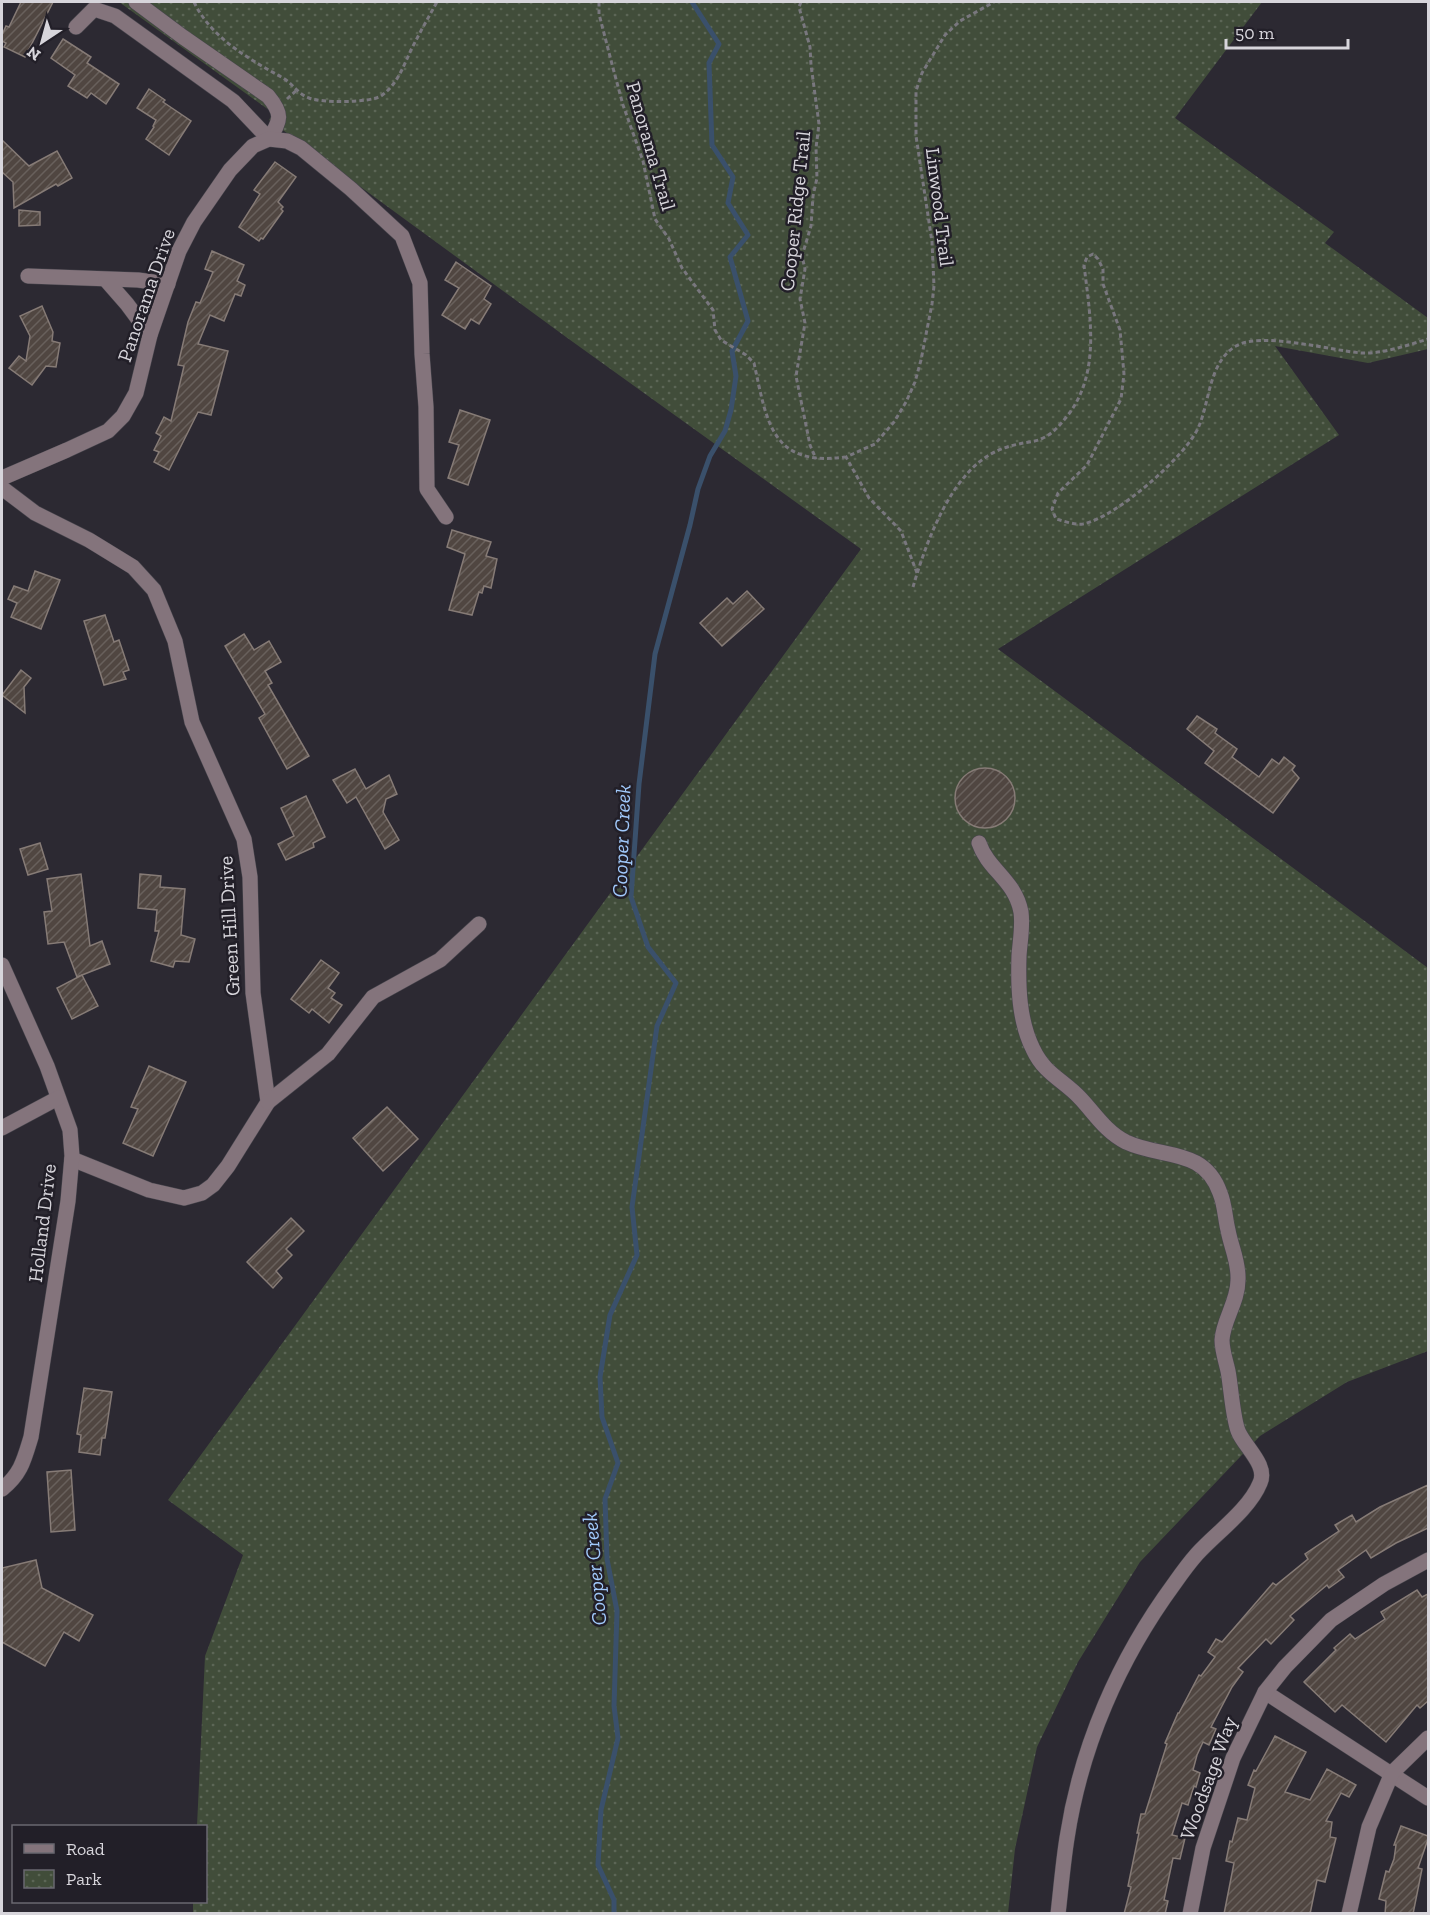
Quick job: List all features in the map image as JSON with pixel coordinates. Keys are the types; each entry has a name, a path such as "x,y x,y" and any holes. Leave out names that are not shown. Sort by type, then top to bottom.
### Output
{"street":[{"path":"136,2 268,96 278,107 280,115 277,126 269,139"},
{"path":"76,27 94,9 116,16 233,101 269,139 287,141 301,148 351,189 402,236 420,283 427,489 446,517"},
{"name":"Panorama Drive","path":"2,478 108,431 123,417 136,393 150,335 179,251 194,222 224,178 253,146 269,139"},
{"path":"28,276 138,280 168,284"},
{"path":"106,280 150,335"},
{"name":"Green Hill Drive","path":"2,488 35,513 89,540 133,567 154,590 175,641 192,722 244,839 250,877 253,993 268,1102"},
{"path":"979,843 983,853 1002,874 1017,898 1021,912 1022,932 1019,952 1020,1006 1032,1048 1046,1070 1079,1097 1091,1113 1116,1136 1142,1148 1191,1159 1209,1171 1220,1191 1236,1260 1238,1279 1235,1302 1222,1340 1237,1431 1260,1466 1262,1481 1248,1501 1197,1554 1159,1605 1135,1643 1106,1700 1091,1738 1077,1787 1066,1839 1058,1914"},
{"path":"72,1160 149,1191 184,1198 202,1193 213,1185 228,1166 268,1102 307,1073 327,1054 373,997 440,960 479,924"},
{"name":"Holland Drive","path":"2,965 47,1066 70,1130 72,1160 68,1201 32,1437 24,1462 14,1479 2,1489"},
{"path":"2,1128 58,1098"},
{"name":"Woodsage Way","path":"1190,1914 1203,1848 1233,1758 1265,1692 1285,1667 1330,1620 1384,1584 1428,1560"},
{"path":"1265,1692 1428,1798"},
{"path":"1349,1914 1370,1827 1392,1773 1428,1738"}],"path":[{"path":"194,2 200,14 219,36 284,79 301,94 321,102 371,100 381,96 393,85 403,70 437,2"},
{"name":"Panorama Trail","path":"599,2 599,14 623,105 643,161 655,219 669,239 682,268 713,310 715,330 721,340 747,355 754,363 773,432 784,446 798,455 816,459 846,457"},
{"name":"Cooper Ridge Trail","path":"801,2 799,7 810,47 819,124 816,148 817,178 811,226 802,256 805,269 800,299 805,323 796,376 810,445 816,459"},
{"name":"Linwood Trail","path":"846,457 875,444 894,422 906,402 921,360 932,304 934,286 932,242 916,136 916,91 927,64 945,34 972,13 994,2"},
{"path":"913,587 942,514 963,478 995,451 1016,444 1040,440 1055,431 1071,412 1082,392 1089,366 1091,339 1084,265 1087,256 1093,254 1102,269 1103,284 1120,330 1124,374 1120,399 1113,417 1086,465 1058,493 1054,501 1052,509 1056,519 1067,522 1081,524 1101,518 1127,501 1176,458 1198,428 1220,361 1237,345 1258,340 1365,353 1428,339"},
{"path":"846,457 869,498 901,531 917,573"}],"green space":[{"path":"119,2 1262,2 1175,118 1334,232 1325,243 1428,318 1428,349 1368,363 1275,346 1339,435 998,649 1428,968 1428,1351 1347,1382 1260,1436 1140,1562 1078,1662 1037,1747 1015,1849 1008,1913 193,1913 193,1903 207,1903 207,1825 197,1825 205,1656 243,1555 168,1500 861,549 269,120 273,113"}],"building":[{"path":"21,2 53,2 25,57 4,47 6,43 2,41 6,26 9,27"},
{"path":"63,39 91,57 87,63 119,84 106,104 91,93 87,98 68,86 75,75 51,58"},
{"path":"149,89 165,100 163,102 191,121 169,155 146,139 156,120 137,108"},
{"path":"2,140 29,166 57,151 72,178 58,186 56,184 14,208 13,182 2,172"},
{"path":"275,162 296,177 278,202 283,207 281,209 283,211 263,239 259,241 239,227 260,194 254,190"},
{"path":"19,210 40,212 40,225 19,226"},
{"path":"212,251 244,265 237,281 245,285 241,296 235,294 224,321 210,315 198,344 228,351 211,415 198,412 169,470 154,462 159,452 154,450 161,436 156,433 164,417 171,421 184,366 178,365 188,322 196,302 200,303 213,272 205,269"},
{"path":"456,262 491,286 484,299 491,304 479,324 471,319 465,329 442,315 459,288 445,280"},
{"path":"42,306 53,332 52,341 60,343 56,367 46,366 32,385 9,368 19,356 26,361 30,336 20,316"},
{"path":"460,410 490,420 468,485 448,478 459,445 449,442"},
{"path":"452,530 491,542 486,556 497,559 491,588 484,586 482,593 479,592 472,615 449,610 465,554 447,547"},
{"path":"35,571 60,580 41,629 11,617 17,603 8,599 14,586 28,591"},
{"path":"747,591 764,609 722,646 700,623 727,598 733,604"},
{"path":"105,615 114,642 119,640 129,670 123,672 126,679 104,685 84,621"},
{"path":"244,634 254,650 269,641 281,662 265,671 272,683 268,685 309,756 287,769 259,718 265,714 225,646"},
{"path":"21,670 31,678 24,687 25,713 2,695"},
{"path":"1197,716 1217,729 1215,733 1237,749 1232,757 1259,777 1272,759 1279,764 1284,757 1295,766 1292,770 1299,778 1273,813 1205,763 1214,751 1187,729"},
{"path":"985,768 1002,773 1010,781 1015,798 1010,815 1002,823 985,828 968,823 960,815 955,798 960,781 968,773"},
{"path":"355,769 366,789 389,775 397,794 386,799 383,812 399,840 385,849 356,797 347,803 333,780"},
{"path":"306,796 325,837 313,843 314,847 286,860 278,844 294,836 281,808"},
{"path":"40,843 48,869 28,875 20,849"},
{"path":"81,874 90,946 102,941 110,964 77,977 64,942 48,944 44,912 52,911 47,879"},
{"path":"140,874 161,876 160,887 185,889 181,935 195,939 189,962 175,961 173,967 151,961 159,931 155,931 157,910 138,908"},
{"path":"321,960 339,973 328,988 335,993 331,998 342,1005 329,1023 312,1009 309,1013 291,999"},
{"path":"82,975 98,1006 72,1019 57,988"},
{"path":"149,1066 186,1082 153,1156 123,1143 138,1109 131,1107"},
{"path":"387,1107 418,1139 383,1171 353,1138"},
{"path":"291,1218 304,1231 286,1249 292,1255 276,1271 282,1278 273,1288 247,1262"},
{"path":"84,1388 112,1392 100,1455 79,1452 81,1435 77,1434"},
{"path":"71,1470 75,1530 51,1532 47,1472"},
{"path":"1428,1485 1428,1528 1371,1558 1366,1550 1338,1570 1344,1577 1329,1588 1327,1585 1290,1616 1294,1620 1271,1644 1266,1639 1238,1668 1243,1672 1232,1687 1211,1727 1216,1729 1209,1745 1203,1742 1197,1755 1193,1770 1200,1773 1196,1787 1194,1786 1188,1805 1182,1803 1172,1835 1185,1838 1180,1859 1173,1858 1164,1900 1168,1901 1165,1914 1124,1914 1131,1887 1128,1886 1141,1814 1145,1814 1167,1744 1165,1743 1178,1713 1199,1675 1201,1676 1215,1657 1208,1652 1216,1639 1222,1642 1273,1583 1276,1585 1308,1559 1305,1554 1339,1531 1335,1525 1352,1515 1356,1522 1380,1507"},
{"path":"36,1560 42,1588 93,1615 79,1641 64,1632 45,1666 2,1642 2,1568"},
{"path":"1417,1590 1422,1597 1428,1594 1428,1701 1420,1708 1417,1705 1386,1742 1342,1705 1335,1712 1304,1682 1336,1650 1334,1648 1350,1634 1355,1639 1385,1619 1381,1612"},
{"path":"1275,1736 1306,1752 1285,1792 1310,1800 1327,1769 1356,1785 1349,1797 1341,1793 1326,1821 1332,1822 1330,1837 1336,1838 1325,1882 1317,1880 1310,1914 1224,1914 1234,1863 1226,1861 1230,1841 1232,1842 1238,1818 1247,1820 1255,1788 1248,1785 1254,1770 1256,1771"},
{"path":"1401,1826 1428,1836 1428,1839 1418,1868 1422,1869 1413,1914 1385,1914 1386,1901 1379,1899 1386,1871 1389,1872 1394,1859 1396,1845 1394,1845"}],"waterway":[{"name":"Cooper Creek","path":"614,1914 614,1900 598,1865 601,1810 618,1738 614,1706 617,1611 607,1559 605,1499 618,1463 602,1417 600,1377 610,1315 637,1255 632,1207 657,1026 676,983 648,947 631,897 639,784 655,654 698,489 710,456 725,431 731,410 736,376 732,351 748,321 730,257 748,235 728,203 733,177 712,145 709,63 719,44 692,2"}]}
